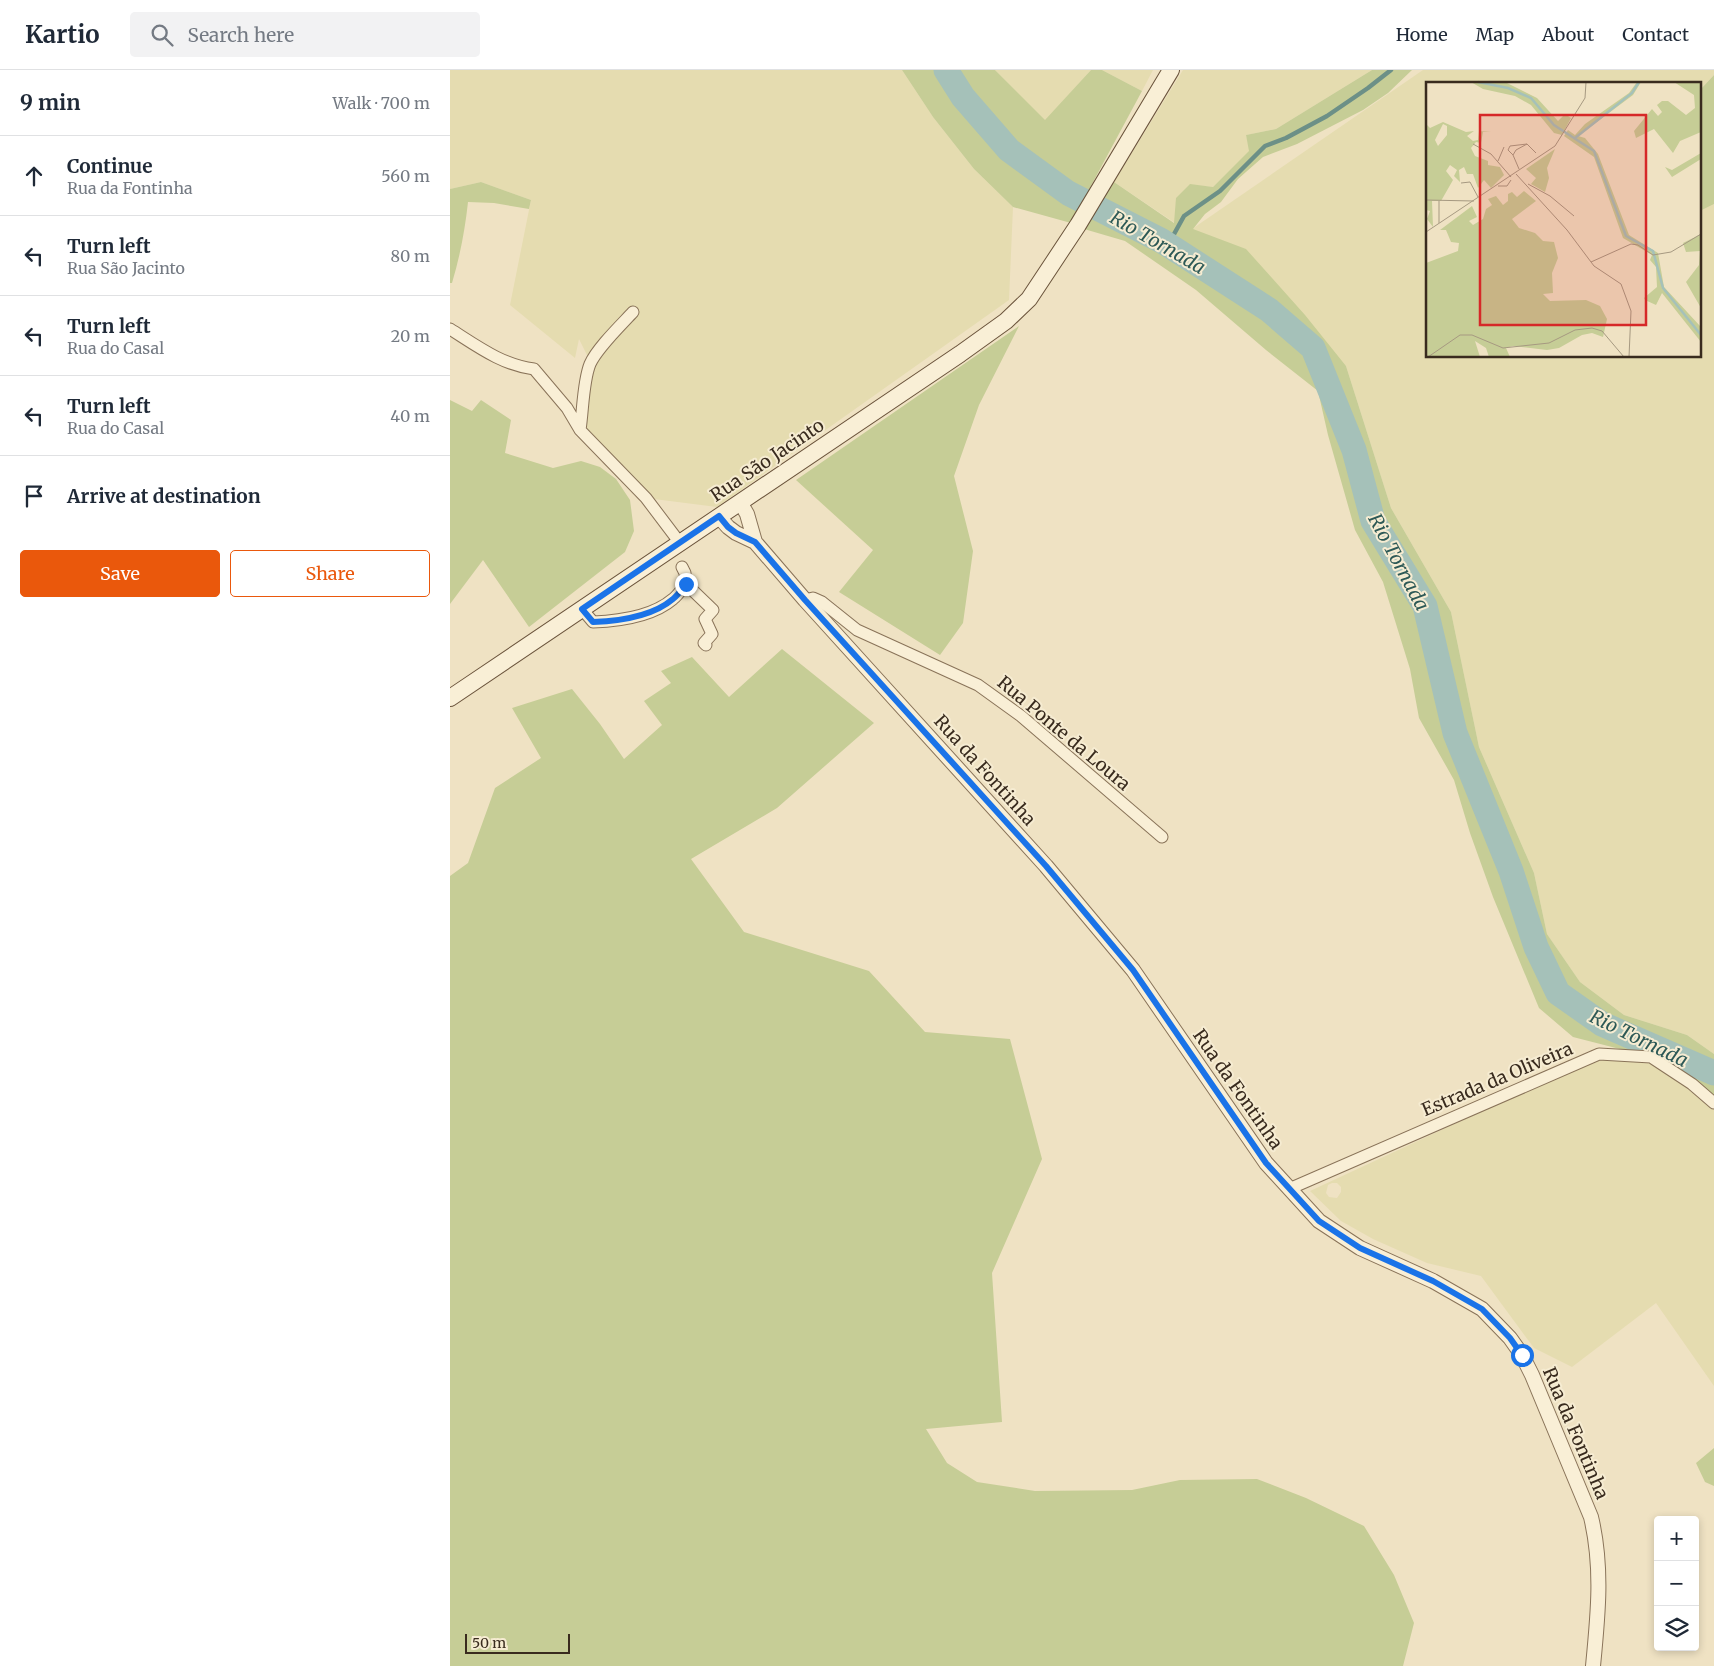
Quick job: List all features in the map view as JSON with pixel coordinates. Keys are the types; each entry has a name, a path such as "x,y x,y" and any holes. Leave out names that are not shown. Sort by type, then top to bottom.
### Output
{"main road":[{"name":"Rua São Jacinto","path":"450,698 1006,321 1029,299 1078,225 1171,70"}],"street":[{"path":"580,430 586,380 591,363 610,336 633,312"},
{"path":"450,329 516,367 534,369 567,408 580,430 646,498 680,543"},
{"name":"Rua da Fontinha","path":"740,502 747,514 755,542"},
{"name":"Rua da Fontinha","path":"719,516 736,533 755,542 805,600 1021,837 1113,944 1133,970 1266,1163 1319,1221 1337,1234 1384,1260 1433,1281 1482,1309 1504,1331 1522,1355 1532,1375 1584,1498 1596,1538 1599,1587 1593,1666"},
{"path":"682,567 685,572 686,584 713,610 705,619 712,634 704,643 706,645"},
{"path":"582,609 593,622 618,621 650,612 672,600 686,584"},
{"name":"Rua Ponte da Loura","path":"805,600 813,598 822,602 857,630 978,685 1021,716 1162,838"},
{"name":"Estrada da Oliveira","path":"1289,1189 1599,1054 1651,1057 1692,1084 1714,1103"}],"shaded area":[{"path":"450,70 902,70 933,117 974,169 1013,207 1009,300 717,507 646,498 580,430 591,363 579,339 575,358 510,305 531,200 481,182 450,189"},
{"path":"995,70 1091,70 1045,121"},
{"path":"1102,70 1153,70 1142,91"},
{"path":"1183,70 1372,70 1276,129 1246,135 1250,151 1213,187 1190,185 1175,223 1114,182"},
{"path":"1423,70 1714,70 1714,75 1702,88 1702,82 1426,82 1426,358 1702,358 1702,210 1714,204 1714,1054 1687,1035 1624,1015 1580,982 1547,934 1534,873 1479,747 1451,612 1391,508 1346,366 1192,229"},
{"path":"1599,1057 1649,1059 1690,1087 1714,1108 1714,1386 1656,1303 1572,1367 1534,1348 1481,1276 1427,1263 1373,1239 1341,1221 1310,1191","holes":["1337,1183 1341,1187 1341,1192 1337,1198 1329,1197 1326,1193 1328,1185"]}],"green space":[{"path":"902,70 995,70 1045,120 1091,70 1102,70 1142,91 1071,223 1013,207 974,169 933,117"},
{"path":"1372,70 1412,70 1388,93 1363,110 1297,144 1263,157 1238,179 1221,202 1205,214 1193,229 1246,249 1305,315 1346,366 1391,508 1451,612 1479,747 1534,873 1547,934 1580,982 1624,1015 1687,1035 1714,1054 1714,1104 1651,1057 1573,1037 1539,1008 1493,897 1470,833 1454,780 1419,718 1410,669 1383,582 1355,530 1328,435 1318,391 1266,350 1196,290 1125,241 1084,229 1114,182 1174,223 1176,198 1190,184 1213,187 1249,151 1246,135 1276,129"},
{"path":"1714,75 1714,204 1702,210 1702,88"},
{"path":"481,182 531,200 529,209 494,203 468,202 460,253 452,283 450,283 450,189"},
{"path":"1019,326 979,405 954,476 973,551 963,623 940,655 839,592 873,550 796,480"},
{"path":"450,400 472,411 481,400 511,420 505,453 553,468 581,461 600,467 616,479 630,500 634,531 625,552 529,627 483,560 450,604"},
{"path":"782,649 874,723 777,808 691,859 744,932 869,971 925,1032 1010,1039 1042,1159 992,1273 1002,1422 926,1429 947,1463 977,1482 1035,1491 1132,1490 1180,1480 1257,1479 1306,1498 1364,1526 1394,1575 1414,1623 1403,1666 450,1666 450,876 468,863 495,788 541,758 512,708 572,689 600,724 624,759 662,725 644,701 671,683 661,671 692,657 729,697"},
{"path":"1714,1448 1714,1486 1705,1482 1696,1463"}],"waterway":[{"name":"Rio Tornada","path":"946,70 963,97 1009,150 1068,193 1162,241 1269,310 1313,348 1354,450 1373,521 1425,606 1455,733 1511,871 1536,947 1558,993 1602,1024 1714,1073"},
{"path":"1168,245 1184,216 1220,191 1265,146 1286,138 1327,116 1391,70"}],"route":[{"path":"686,584 672,600 650,612 618,621 593,622 582,609 719,516 736,533 755,542 805,600 1046,866 1113,944 1133,970 1266,1163 1319,1221 1360,1248 1433,1281 1482,1309 1498,1324 1522,1355"}]}
